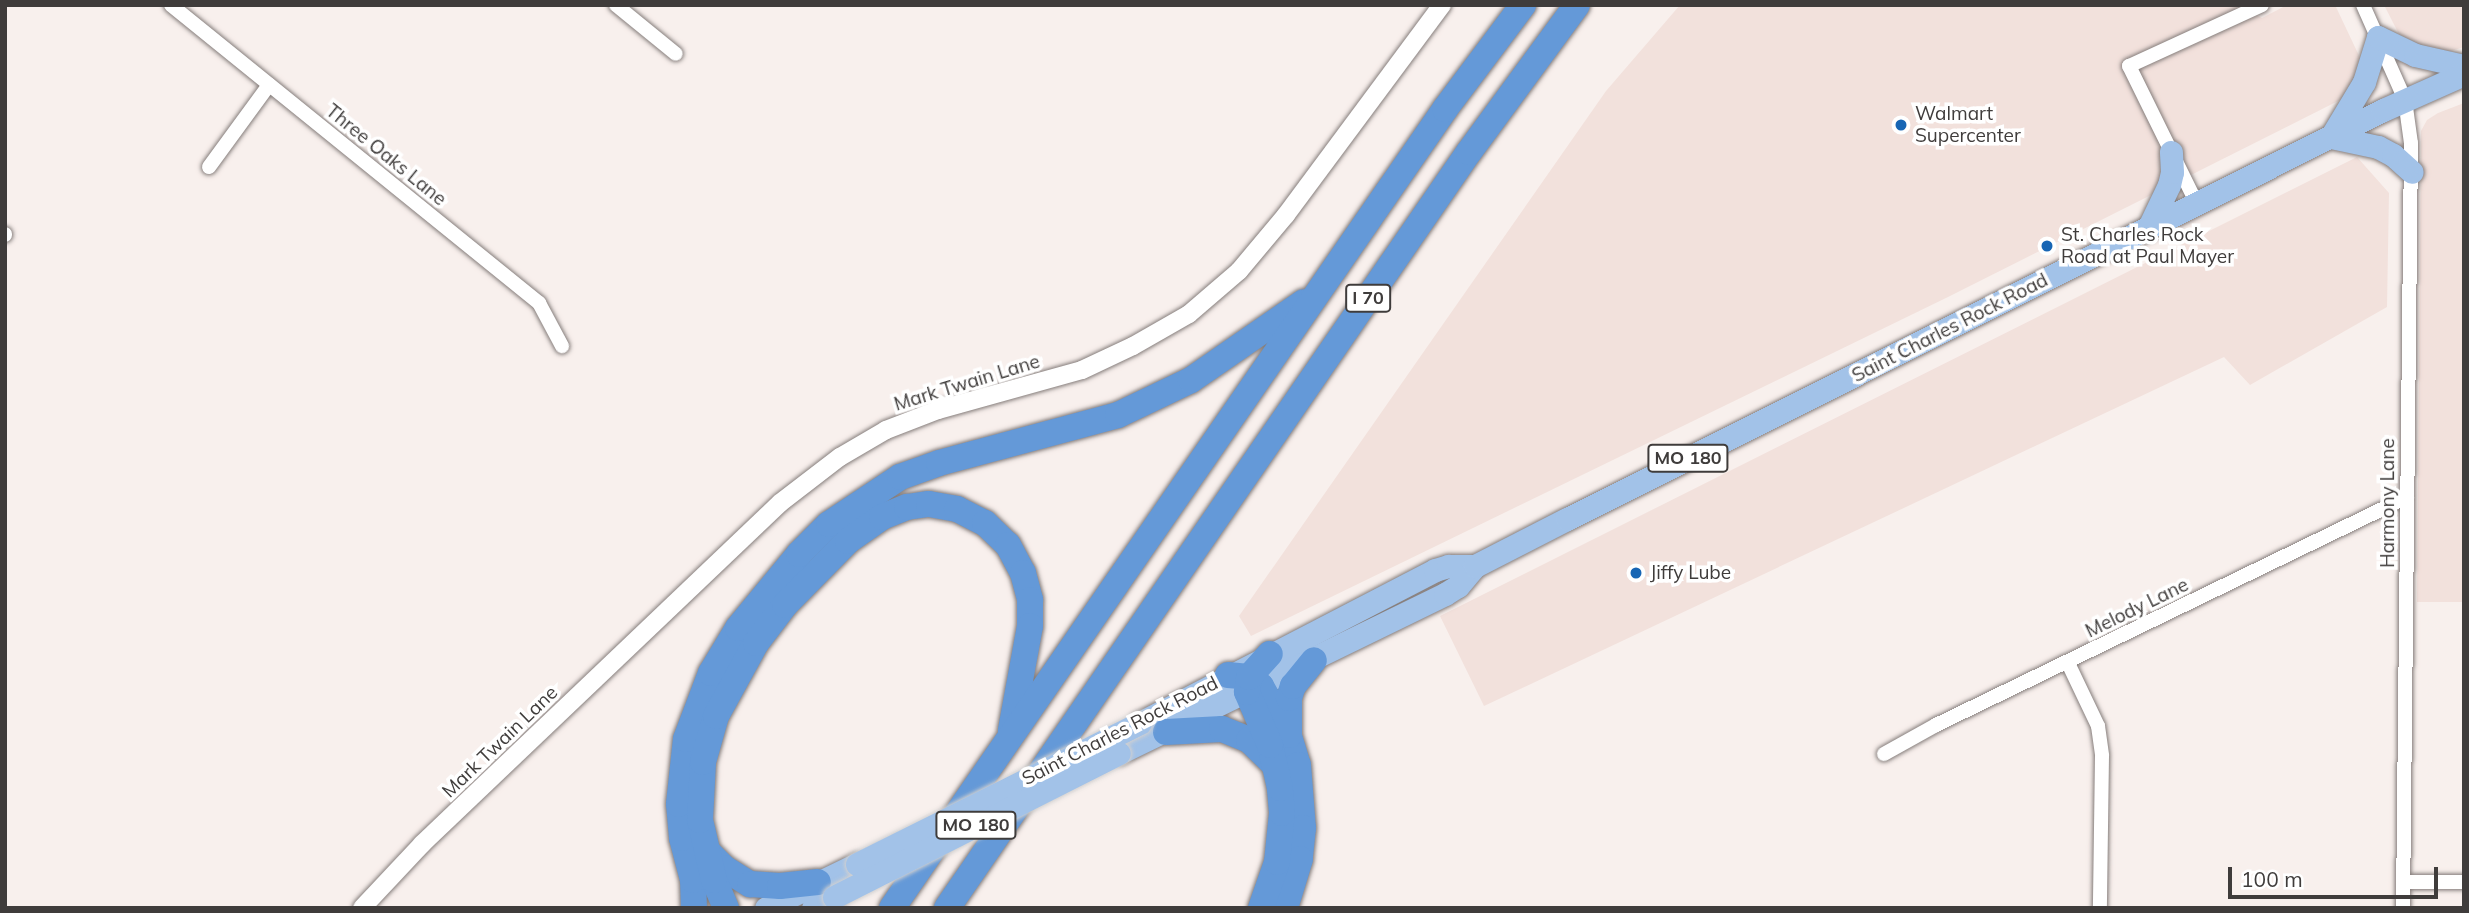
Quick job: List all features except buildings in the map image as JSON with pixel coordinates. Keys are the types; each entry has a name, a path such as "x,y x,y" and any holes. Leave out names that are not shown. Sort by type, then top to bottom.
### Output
{"highway":[{"name":"I 70","path":"892,908 1445,110 1523,5"},
{"name":"I 70","path":"947,908 1477,141 1577,5"},
{"path":"694,908 693,880 682,838 679,804 684,751 696,708 711,673 737,628 765,592 829,524 900,477 939,463 1118,415 1164,395 1191,380 1318,293"},
{"path":"726,908 705,850 700,792 703,762 716,716 763,633 815,570 881,517 907,507 929,504 957,509 985,523 1008,545 1023,573 1030,600 1030,626 1010,738"},
{"path":"1246,682 1270,653"},
{"path":"1285,908 1300,859 1303,828 1298,765 1289,736 1289,698 1293,686 1314,660"},
{"path":"1246,682 1289,736"},
{"path":"1246,682 1276,766 1281,800 1280,839 1274,872 1261,908"},
{"path":"1166,732 1222,729 1238,734 1261,748 1276,766"},
{"path":"705,850 724,868 750,884 780,886 821,896"},
{"path":"967,908 984,854"},
{"path":"693,880 708,908"}],"main road":[{"path":"2412,172 2378,146 2331,137 2364,82 2378,37 2415,55 2464,66"},
{"name":"Saint Charles Rock Road","path":"821,896 857,864 1140,723 1246,682 1314,660 1445,594 1458,586 1475,566 2405,100 2464,74"},
{"path":"2148,229 2169,185 2172,172 2171,152"},
{"name":"Saint Charles Rock Road","path":"1270,653 1435,570 1448,566 1475,566"},
{"name":"Saint Charles Rock Road","path":"766,908 821,896 1166,732 1246,682"}],"street":[{"name":"Three Oaks Lane","path":"171,5 539,303 562,346"},
{"path":"616,5 676,54"},
{"name":"Mark Twain Lane","path":"362,908 422,844 780,503 841,457 886,430 938,410 1083,370 1133,346 1189,314 1239,271 1286,215 1441,5"},
{"path":"2197,204 2129,66 2262,5"},
{"name":"Harmony Lane","path":"2363,5 2405,100 2410,120 2412,172 2403,908"},
{"path":"209,167 269,85"},
{"name":"Melody Lane","path":"1884,754 1936,725 2407,497"},
{"path":"2068,663 2098,726 2102,756 2100,908"},
{"path":"2403,882 2464,882"}],"shaded area":[{"path":"1680,5 2238,5 2262,18 2287,5 2329,5 2336,7 2362,62 2344,98 1948,297 1251,636 1239,616 1606,91"},
{"path":"2384,5 2464,5 2464,47 2435,56 2404,44"},
{"path":"2464,103 2464,602 2417,602 2421,131 2427,120"},
{"path":"2357,157 2389,193 2387,307 2250,385 2224,357 1484,706 1440,616"}],"place":[{"name":"Walmart Supercenter","path":"1901,125"},
{"name":"St. Charles Rock Road at Paul Mayer","path":"2047,246"},
{"name":"Jiffy Lube","path":"1636,573"}]}
